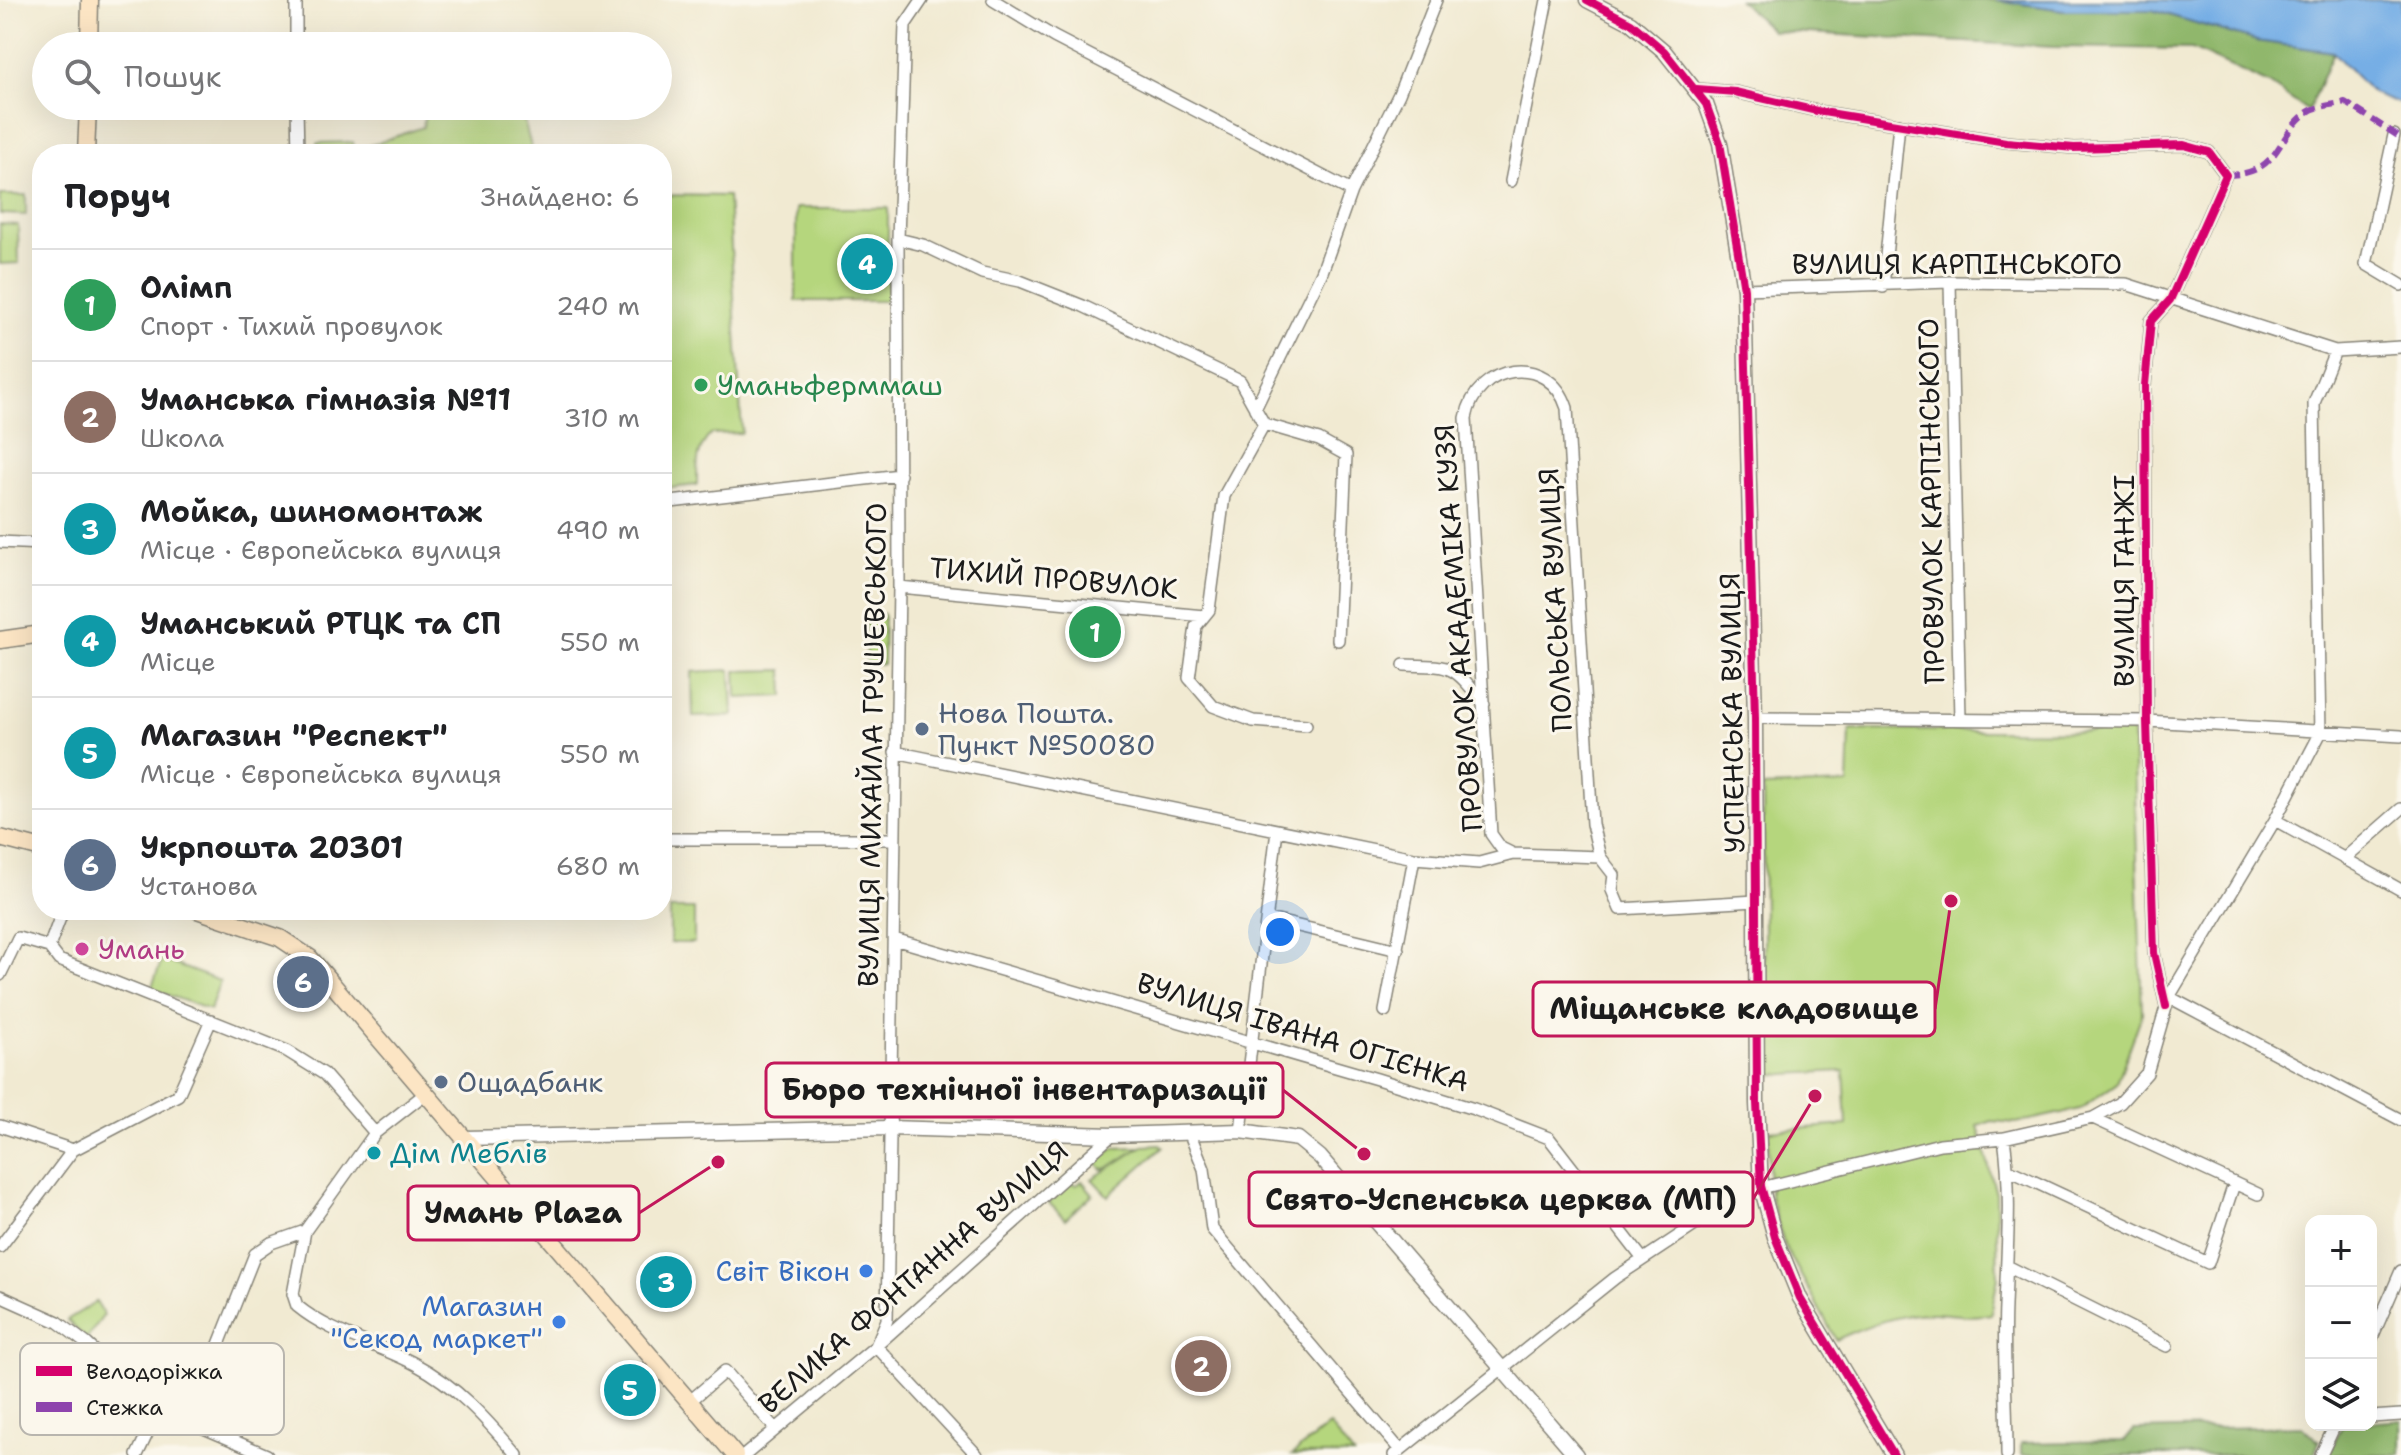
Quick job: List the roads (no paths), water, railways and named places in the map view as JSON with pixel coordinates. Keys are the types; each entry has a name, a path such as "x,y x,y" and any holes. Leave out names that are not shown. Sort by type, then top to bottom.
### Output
{"main road":[{"path":"89,32 90,0"},
{"path":"86,144 87,120"},
{"path":"0,640 32,635"},
{"path":"0,838 32,846"},
{"path":"227,920 280,938 310,958 735,1455"}],"street":[{"path":"296,0 296,32"},
{"name":"ВУЛИЦЯ МИХАЙЛА ГРУШЕВСЬКОГО","path":"876,1346 887,1320 888,1128 894,939 892,839 899,587 898,239 905,25 922,0"},
{"path":"993,0 1054,37 1351,191"},
{"path":"1255,409 1322,272 1351,191 1399,94 1436,0"},
{"path":"1511,181 1547,0"},
{"name":"УСПЕНСЬКА ВУЛИЦЯ","path":"1587,0 1648,36 1697,89 1720,143 1744,289 1755,718 1761,1186 1775,1237 1800,1298 1894,1455"},
{"path":"1697,89 1735,92 2006,142 2074,148 2184,145 2209,152 2226,175 2170,300 2151,321"},
{"path":"297,120 298,144"},
{"path":"1883,287 1899,124"},
{"path":"2394,135 2366,264 2401,285"},
{"path":"898,239 923,245 982,273 1020,281 1083,306 1240,381 1264,424 1319,440 1346,455 1338,640"},
{"name":"ВУЛИЦЯ КАРПІНСЬКОГО","path":"1744,289 1883,287 1950,282 2095,282 2140,289 2335,351 2401,347"},
{"name":"ПРОВУЛОК КАРПІНСЬКОГО","path":"1950,282 1960,719"},
{"path":"2140,289 2149,304 2151,321"},
{"name":"ВУЛИЦЯ ГАНЖІ","path":"2151,321 2145,385 2147,721 2154,953 2168,1001"},
{"path":"1189,1132 1204,1169 1212,1229 1397,1453 1501,1367 1642,1258 1727,1201 1761,1186 1940,1144 2004,1138 2093,1118 2120,1103 2147,1073 2168,1001 2275,820 2320,734 2314,403 2335,351"},
{"name":"ПРОВУЛОК АКАДЕМІКА КУЗЯ","path":"1513,854 1501,848 1491,834 1466,418 1472,397 1486,380 1517,370"},
{"name":"ПОЛЬСЬКА ВУЛИЦЯ","path":"1517,370 1546,377 1560,391 1567,408 1592,824 1600,857"},
{"path":"1264,424 1224,496 1209,610 1196,626 1189,678 1213,706 1253,721 1306,725"},
{"path":"672,502 900,475"},
{"path":"0,542 32,544"},
{"name":"ТИХИЙ ПРОВУЛОК","path":"899,587 1204,616"},
{"path":"1404,665 1441,664 1453,668 1484,704"},
{"path":"1755,718 2147,721 2320,734 2401,736"},
{"path":"895,752 1414,858 1479,863 1513,854 1600,857 1611,869 1612,890 1620,909 1756,901"},
{"path":"2345,858 2401,809"},
{"path":"2275,820 2401,890"},
{"path":"1241,1131 1269,919 1277,830"},
{"path":"672,839 892,839"},
{"path":"1385,1011 1414,858"},
{"path":"1269,919 1398,950"},
{"path":"49,947 59,920"},
{"path":"0,975 18,938 49,947 59,960 211,1020 313,1066 375,1133"},
{"name":"ВУЛИЦЯ ІВАНА ОГІЄНКА","path":"894,939 1254,1042 1474,1109 1549,1138 1642,1258"},
{"path":"2168,1001 2330,1079 2401,1120"},
{"path":"0,1247 73,1150 178,1095 211,1020"},
{"path":"426,1093 375,1133 305,1231 293,1294 297,1306 360,1343 402,1358 430,1373 474,1405 517,1455"},
{"path":"2093,1118 2258,1194"},
{"path":"0,1126 73,1150"},
{"path":"466,1138 888,1128 1112,1135 1241,1131 1285,1134 1308,1146 1576,1455"},
{"name":"ВЕЛИКА ФОНТАННА ВУЛИЦЯ","path":"745,1455 876,1346 1112,1135"},
{"path":"2004,1138 2009,1170 2009,1267 2005,1306 2007,1455"},
{"path":"2009,1170 2208,1263 2234,1184"},
{"path":"220,1343 255,1254 271,1243 305,1231"},
{"path":"2009,1267 2167,1346"},
{"path":"2377,1326 2401,1271"},
{"path":"0,1296 58,1322 82,1343"},
{"path":"876,1346 977,1455"},
{"path":"689,1402 725,1371 776,1429"},
{"path":"2377,1417 2401,1415"},
{"path":"2321,1455 2332,1431"},
{"path":"137,1455 147,1435"},
{"path":"219,1435 267,1455"}],"water":[{"path":"1996,0 2401,0 2401,104 2372,93 2333,52 2257,41 2152,10 2063,10"}],"place":[{"name":"Уманський РТЦК та СП","path":"867,264"},
{"name":"Уманьферммаш","path":"701,385"},
{"name":"Олімп","path":"1095,632"},
{"name":"Нова Пошта. Пункт №50080","path":"922,729"},
{"name":"Міщанське кладовище","path":"1951,901"},
{"name":"Умань","path":"82,949"},
{"name":"Укрпошта 20301","path":"303,982"},
{"name":"Ощадбанк","path":"441,1082"},
{"name":"Свято-Успенська церква (МП)","path":"1815,1096"},
{"name":"Дім Меблів","path":"374,1153"},
{"name":"Бюро технічної інвентаризації","path":"1364,1154"},
{"name":"Умань Plaza","path":"718,1162"},
{"name":"Світ Вікон","path":"866,1271"},
{"name":"Мойка, шиномонтаж","path":"666,1282"},
{"name":"Магазин \"Секод маркет\"","path":"559,1322"},
{"name":"Уманська гімназія №11","path":"1201,1366"},
{"name":"Магазин \"Респект\"","path":"630,1390"}]}
